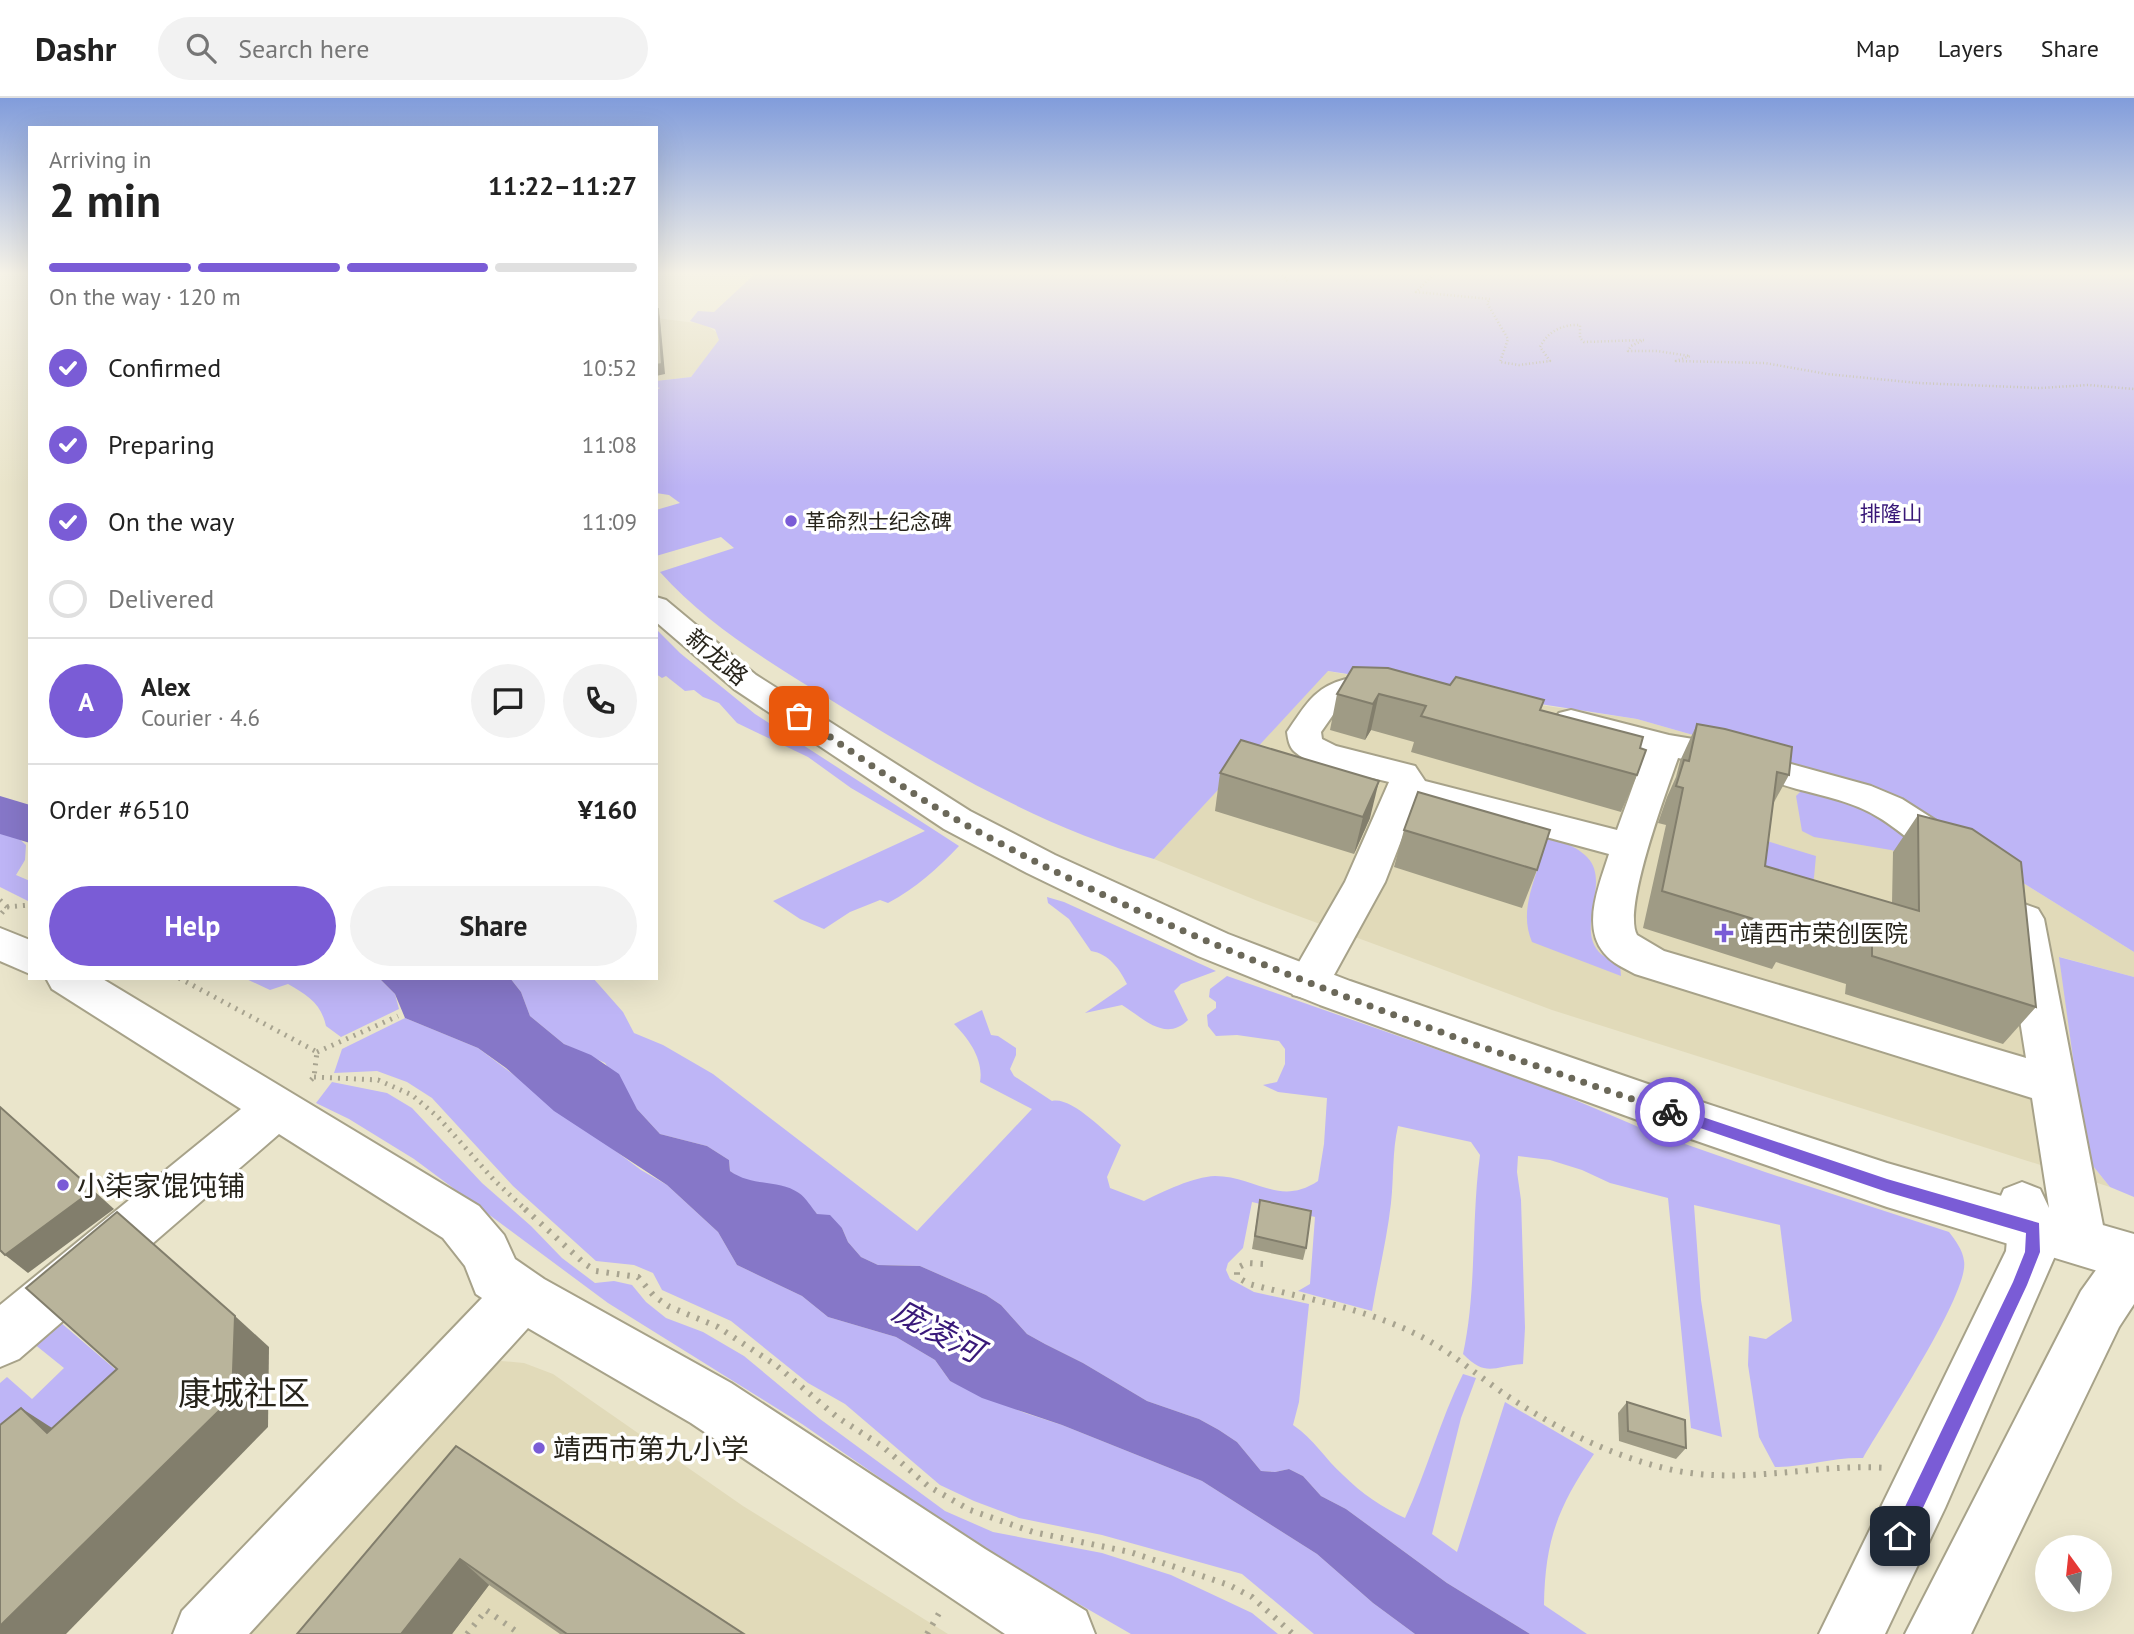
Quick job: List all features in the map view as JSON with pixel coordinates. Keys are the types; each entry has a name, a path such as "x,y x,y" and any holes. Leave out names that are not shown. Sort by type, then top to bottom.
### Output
{"street":[{"name":"新龙路","path":"658,600 746,682 957,820 1213,945 1311,977 1717,1128 1887,1185 2053,1224 2134,1238"},
{"path":"1311,977 1365,881 1407,781 1402,774 1324,754 1306,744 1304,732 1331,693 1343,688 1420,696"},
{"path":"1536,713 1623,732 1665,745 1711,753 1858,794 1889,807 1998,879 2022,905 2052,1085 2053,1224 2032,1252 1924,1487 1851,1634"},
{"path":"1665,745 1629,846 1611,925 1616,939 1628,951 1650,963 2052,1085"},
{"path":"1406,788 1629,846"},
{"path":"4,925 28,955"},
{"path":"71,980 295,1092 461,1222 481,1244 495,1276 524,1297 711,1403 962,1571 1063,1634"},
{"path":"0,1340 295,1092"},
{"name":"新龙路","path":"2053,1224 2134,1259"},
{"path":"1937,1634 2100,1309 2134,1259"},
{"path":"205,1634 503,1314 524,1297"}],"path":[{"path":"1506,344 1500,362 1510,365 1549,361 1539,347 1541,344"},
{"path":"1636,344 1628,351 1657,351 1690,356 1676,360 1681,361 1765,363 1827,374 1918,383 2040,388 2088,385 2134,390"},
{"path":"0,900 4,925"},
{"path":"4,925 28,907"},
{"path":"0,915 4,925"},
{"path":"183,980 317,1052"},
{"path":"295,1092 317,1052 398,1016"},
{"path":"295,1092 367,1078 384,1081 414,1096 440,1119 497,1182 585,1264 596,1271 638,1277 654,1296 668,1306 718,1327 737,1339 777,1366 836,1417 882,1446 943,1495 970,1510 1010,1525 1069,1540 1121,1549 1229,1585 1252,1597 1293,1634"},
{"path":"1263,1264 1247,1263 1237,1268 1237,1277 1249,1284 1374,1317 1419,1335 1452,1353 1521,1404 1599,1446 1626,1457 1691,1473 1729,1477 1855,1464 1886,1468 1924,1487"},
{"path":"467,1634 486,1610 520,1634"}],"shaded area":[{"path":"658,344 717,344 691,377 658,381"},
{"name":"靖西市荣创医院","path":"1327,671 1423,688 1637,719 1749,751 2020,881 2134,952 2134,977 2060,957 2084,1137 2093,1166 2110,1187 1552,1010 1258,901 1154,859"},
{"name":"靖西市第九小学","path":"501,1361 524,1363 553,1374 743,1506 948,1634 250,1634 484,1373"}],"green space":[{"name":"排隆山","path":"716,344 2134,344 2134,952 2020,881 1749,751 1637,719 1328,671 1154,859 1070,830 989,792 811,688 720,627 660,572 734,548 721,537 658,555 658,509 680,503 669,495 658,493 658,381 691,377"},
{"path":"658,631 680,653 755,714 959,846 926,878 888,903 880,900 850,912 824,929 800,919 773,901 925,831 851,788 808,757 737,723 719,703 694,690 685,691 666,676 662,678 658,675"},
{"path":"1802,790 1839,795 1988,877 1891,850 1814,837 1802,831 1796,796"},
{"path":"1423,809 1534,832 1574,847 1587,857 1594,867 1596,879 1591,919 1594,944 1601,954 1620,964 1621,976 1532,942 1527,914 1538,867 1450,840"},
{"path":"0,827 14,834 26,845 25,860 16,875 28,880 28,901 0,887"},
{"path":"1757,838 1816,856 1812,898 1747,903"},
{"path":"1047,897 1064,902 1216,971 1181,984 1174,991 1188,1020 1171,1029 1162,1029 1122,1005 1085,1013 1127,984 1113,963 1103,955 1091,951 1069,919 1048,903"},
{"path":"2059,957 2134,977 2134,1197 2110,1187 2093,1166 2084,1137"},
{"path":"1227,976 1547,1088 1648,1131 1949,1232 1964,1261 1954,1300 1863,1458 1775,1467 1759,1437 1748,1365 1749,1336 1766,1339 1792,1321 1780,1225 1694,1205 1701,1300 1722,1437 1691,1428 1668,1198 1610,1183 1582,1170 1550,1160 1518,1156 1525,1328 1523,1364 1491,1369 1478,1366 1463,1354 1470,1305 1480,1155 1471,1142 1398,1126 1389,1216 1372,1311 1298,1291 1310,1284 1315,1217 1252,1202 1243,1248 1228,1263 1226,1270 1230,1279 1254,1292 1309,1304 1299,1402 1293,1425 1365,1494 1405,1518 1463,1374 1476,1378 1461,1418 1432,1534 1457,1552 1505,1402 1594,1454 1571,1491 1556,1525 1547,1561 1544,1605 1587,1634 1530,1634 1447,1583 1346,1509 1321,1496 1303,1476 1289,1469 1261,1471 1237,1442 1219,1430 1199,1419 1147,1401 1027,1334 1001,1305 986,1295 920,1266 878,1265 861,1257 848,1242 842,1228 817,1214 799,1193 742,1180 730,1171 729,1160 707,1146 660,1134 637,1109 605,1063 564,1044 530,1016 521,992 512,980 595,980 623,1012 634,1033 663,1045 713,1074 917,1231 1032,1109 980,1082 980,1066 974,1050 954,1024 982,1010 991,1035 998,1036 1016,1048 1010,1069 1014,1076 1052,1101 1060,1101 1078,1109 1121,1145 1107,1177 1110,1188 1144,1201 1179,1185 1206,1177 1229,1177 1279,1191 1304,1188 1318,1181 1327,1098 1278,1092 1263,1085 1277,1082 1285,1064 1285,1049 1279,1041 1237,1035 1216,1036 1208,1026 1207,1015 1216,1008 1216,1002 1209,997 1210,989"},
{"path":"248,980 381,980 395,994 399,1009 341,1037 326,1026 321,1011 312,1001 295,988 288,984 270,990"},
{"path":"405,1018 478,1048 641,1170 667,1185 718,1232 737,1265 802,1296 828,1317 896,1337 935,1360 950,1381 1202,1481 1317,1554 1373,1603 1415,1634 1314,1634 1242,1574 1102,1535 1019,1518 940,1485 845,1404 808,1383 731,1321 662,1290 653,1273 634,1265 596,1261 513,1186 432,1098 407,1082 377,1071 334,1073 342,1049"},
{"path":"332,1082 387,1093 412,1108 482,1183 531,1226 562,1258 595,1283 614,1281 632,1285 646,1302 666,1318 703,1332 744,1356 820,1419 945,1511 993,1532 1102,1553 1171,1575 1252,1613 1278,1634 1131,1634 980,1547 802,1424 608,1303 414,1159 349,1119 316,1103"},
{"path":"53,1316 151,1400 0,1474 0,1383 7,1377 32,1399 64,1368 28,1339"}],"water":[{"path":"381,980 512,980 521,992 530,1016 564,1044 591,1055 619,1074 637,1109 660,1134 707,1146 729,1160 730,1171 738,1176 782,1186 799,1193 817,1214 830,1215 861,1257 878,1265 920,1266 986,1295 1001,1305 1027,1334 1147,1401 1199,1419 1219,1430 1237,1442 1261,1471 1289,1469 1303,1476 1321,1496 1346,1509 1447,1583 1530,1634 1415,1634 1373,1603 1317,1554 1202,1481 1062,1425 982,1398 950,1381 935,1360 896,1337 828,1317 802,1296 737,1265 718,1232 667,1185 554,1111 506,1068 478,1048 405,1018 395,994"}],"building":[{"path":"658,344 661,344 662,364 658,365"},
{"path":"1353,667 1388,668 1450,685 1456,677 1544,700 1540,710 1643,737 1640,748 1646,750 1637,775 1421,716 1426,706 1379,694 1373,704 1337,694"},
{"path":"1697,724 1792,747 1789,775 1777,772 1765,866 1919,911 1918,815 1972,829 2021,862 2036,1007 1872,956 1872,946 1796,924 1796,932 1662,891 1683,788 1676,786 1684,760 1689,761"},
{"path":"1241,740 1379,781 1363,817 1220,773"},
{"path":"1418,792 1550,830 1537,870 1404,830"},
{"path":"0,1107 93,1190 5,1255 0,1250"},
{"path":"1260,1200 1311,1211 1306,1248 1255,1236"},
{"path":"117,1212 235,1316 232,1398 0,1626 0,1425 21,1408 47,1433 117,1369 26,1288"},
{"path":"1627,1402 1685,1420 1686,1448 1628,1431"},
{"path":"456,1446 744,1634 567,1634 460,1559 401,1634 297,1634"}],"waterway":[{"name":"庞凌河","path":"0,814 28,824"}],"way so far":[{"path":"799,716 957,820 1041,864 1213,945 1308,983 1670,1112"}],"place":[{"name":"革命烈士纪念碑","path":"791,521"},
{"name":"靖西市荣创医院","path":"1724,933"},
{"name":"小柒家馄饨铺","path":"63,1185"},
{"name":"靖西市第九小学","path":"539,1448"}],"district":[{"name":"康城社区","path":"244,1392"}],"route":[{"path":"1670,1112 1887,1185 2033,1228 2032,1252 2019,1285 1900,1536"}]}
